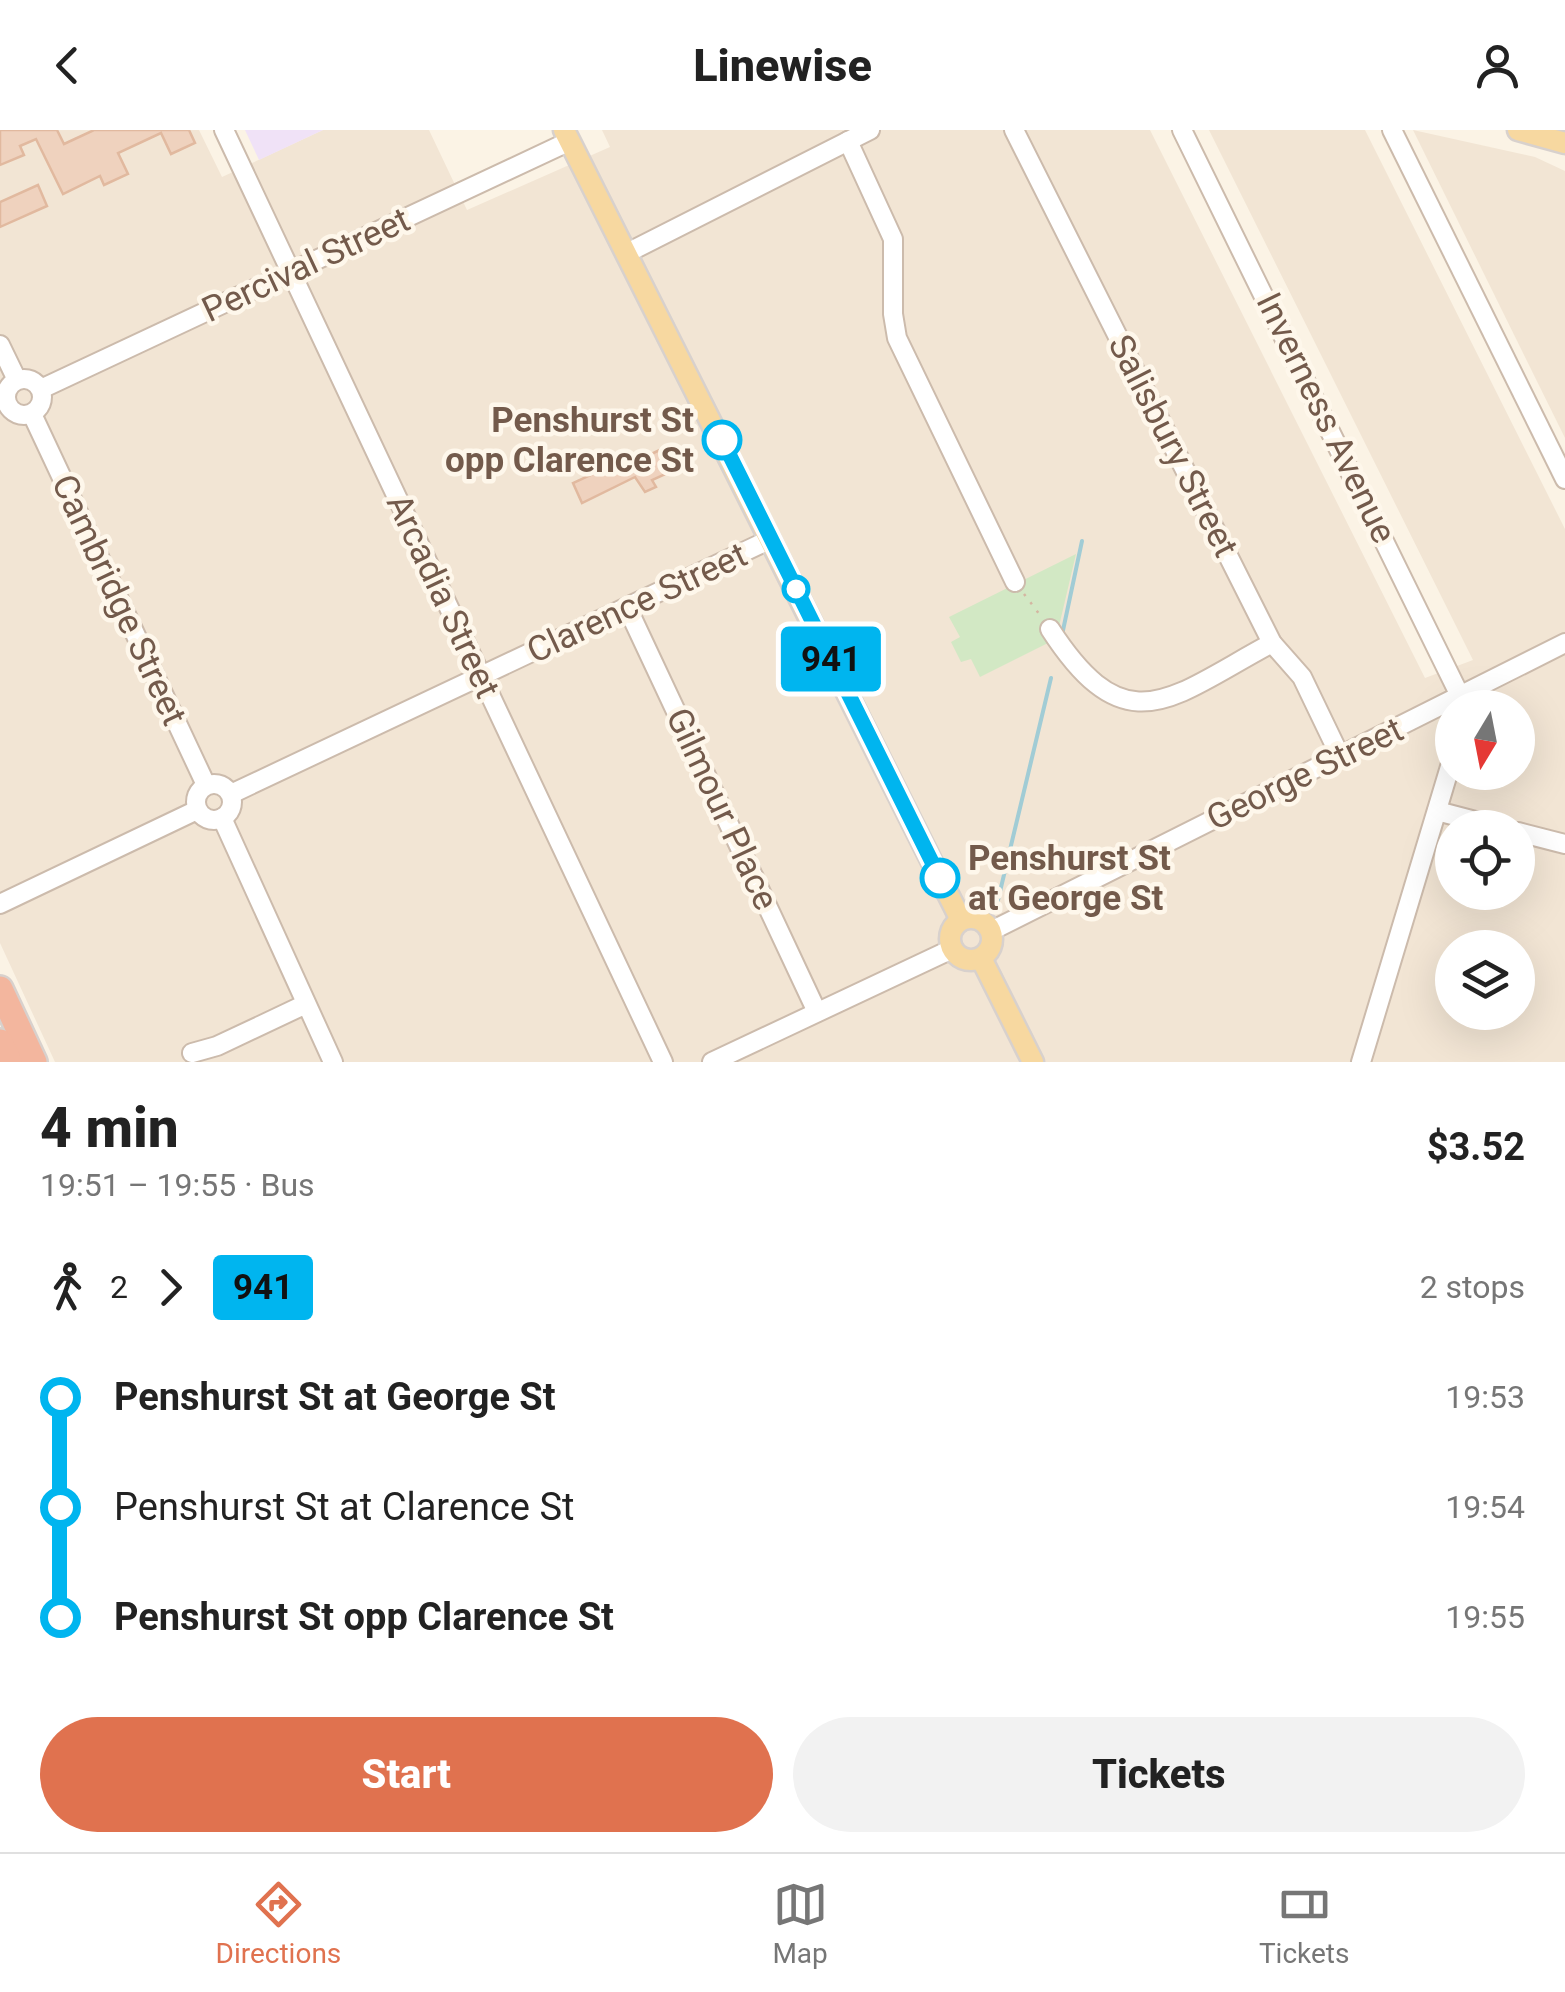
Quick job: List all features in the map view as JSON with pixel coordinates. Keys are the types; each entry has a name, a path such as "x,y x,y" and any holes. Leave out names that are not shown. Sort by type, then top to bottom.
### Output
{"highway":[{"path":"0,989 34,1062"}],"main road":[{"path":"1518,130 1540,133 1565,144"},
{"path":"567,136 961,920"},
{"path":"961,920 982,920 991,931 990,950 981,958 962,958 952,949 952,930 961,920"},
{"path":"981,958 1033,1062"}],"street":[{"name":"Arcadia Street","path":"224,130 663,1062"},
{"path":"628,252 870,130"},
{"name":"Salisbury Street","path":"1014,130 1272,644 1302,677 1340,756"},
{"name":"Inverness Avenue","path":"1182,130 1459,690"},
{"path":"1394,132 1565,478"},
{"name":"Percival Street","path":"41,390 567,136"},
{"path":"848,142 893,239 895,330 1016,582"},
{"path":"0,345 16,380"},
{"path":"16,380 33,381 41,390 40,406 32,414 21,415 4,408 8,388 16,380"},
{"name":"Cambridge Street","path":"32,414 206,785"},
{"name":"Clarence Street","path":"231,794 771,539"},
{"name":"Gilmour Place","path":"627,607 817,1012"},
{"path":"1050,629 1090,683 1114,696 1139,702 1174,696 1272,644"},
{"name":"George Street","path":"1485,690 1565,643"},
{"name":"George Street","path":"991,931 1340,756 1435,715"},
{"path":"206,785 223,786 231,794 232,805 222,818 211,820 197,810 197,793 206,785"},
{"path":"0,904 197,810"},
{"path":"222,818 334,1062"},
{"path":"1361,1062 1435,818"},
{"path":"1535,836 1565,844"},
{"path":"712,1062 952,949"},
{"path":"192,1052 216,1046 306,1004"}],"path":[{"path":"1016,582 1050,629"}],"shaded area":[{"path":"0,130 199,130 222,177 323,130 429,130 467,210 610,147 602,130 1150,130 1425,678 1473,660 1209,130 1365,130 1565,529 1565,1062 55,1062 0,943"},
{"path":"245,130 323,130 259,160"},
{"path":"1413,130 1535,157 1565,171 1565,438"}],"green space":[{"path":"1076,554 1056,639 980,677 971,659 961,662 951,642 960,637 949,617"}],"building":[{"path":"0,130 57,130 64,144 94,130 189,130 195,143 171,154 161,133 118,153 128,174 104,185 100,176 63,194 36,139 20,146 24,155 0,165"},
{"path":"38,185 47,206 0,227 0,202"},
{"path":"668,446 679,468 652,480 656,487 645,492 635,477 582,503 573,483 640,452 643,458"}],"waterway":[{"path":"1062,635 1082,541"},
{"path":"998,900 1051,678"}],"bus line":[{"name":"941","path":"722,440 940,878"}],"place":[{"name":"Penshurst St opp Clarence St","path":"722,440"},
{"name":"Penshurst St at George St","path":"940,878"}]}
